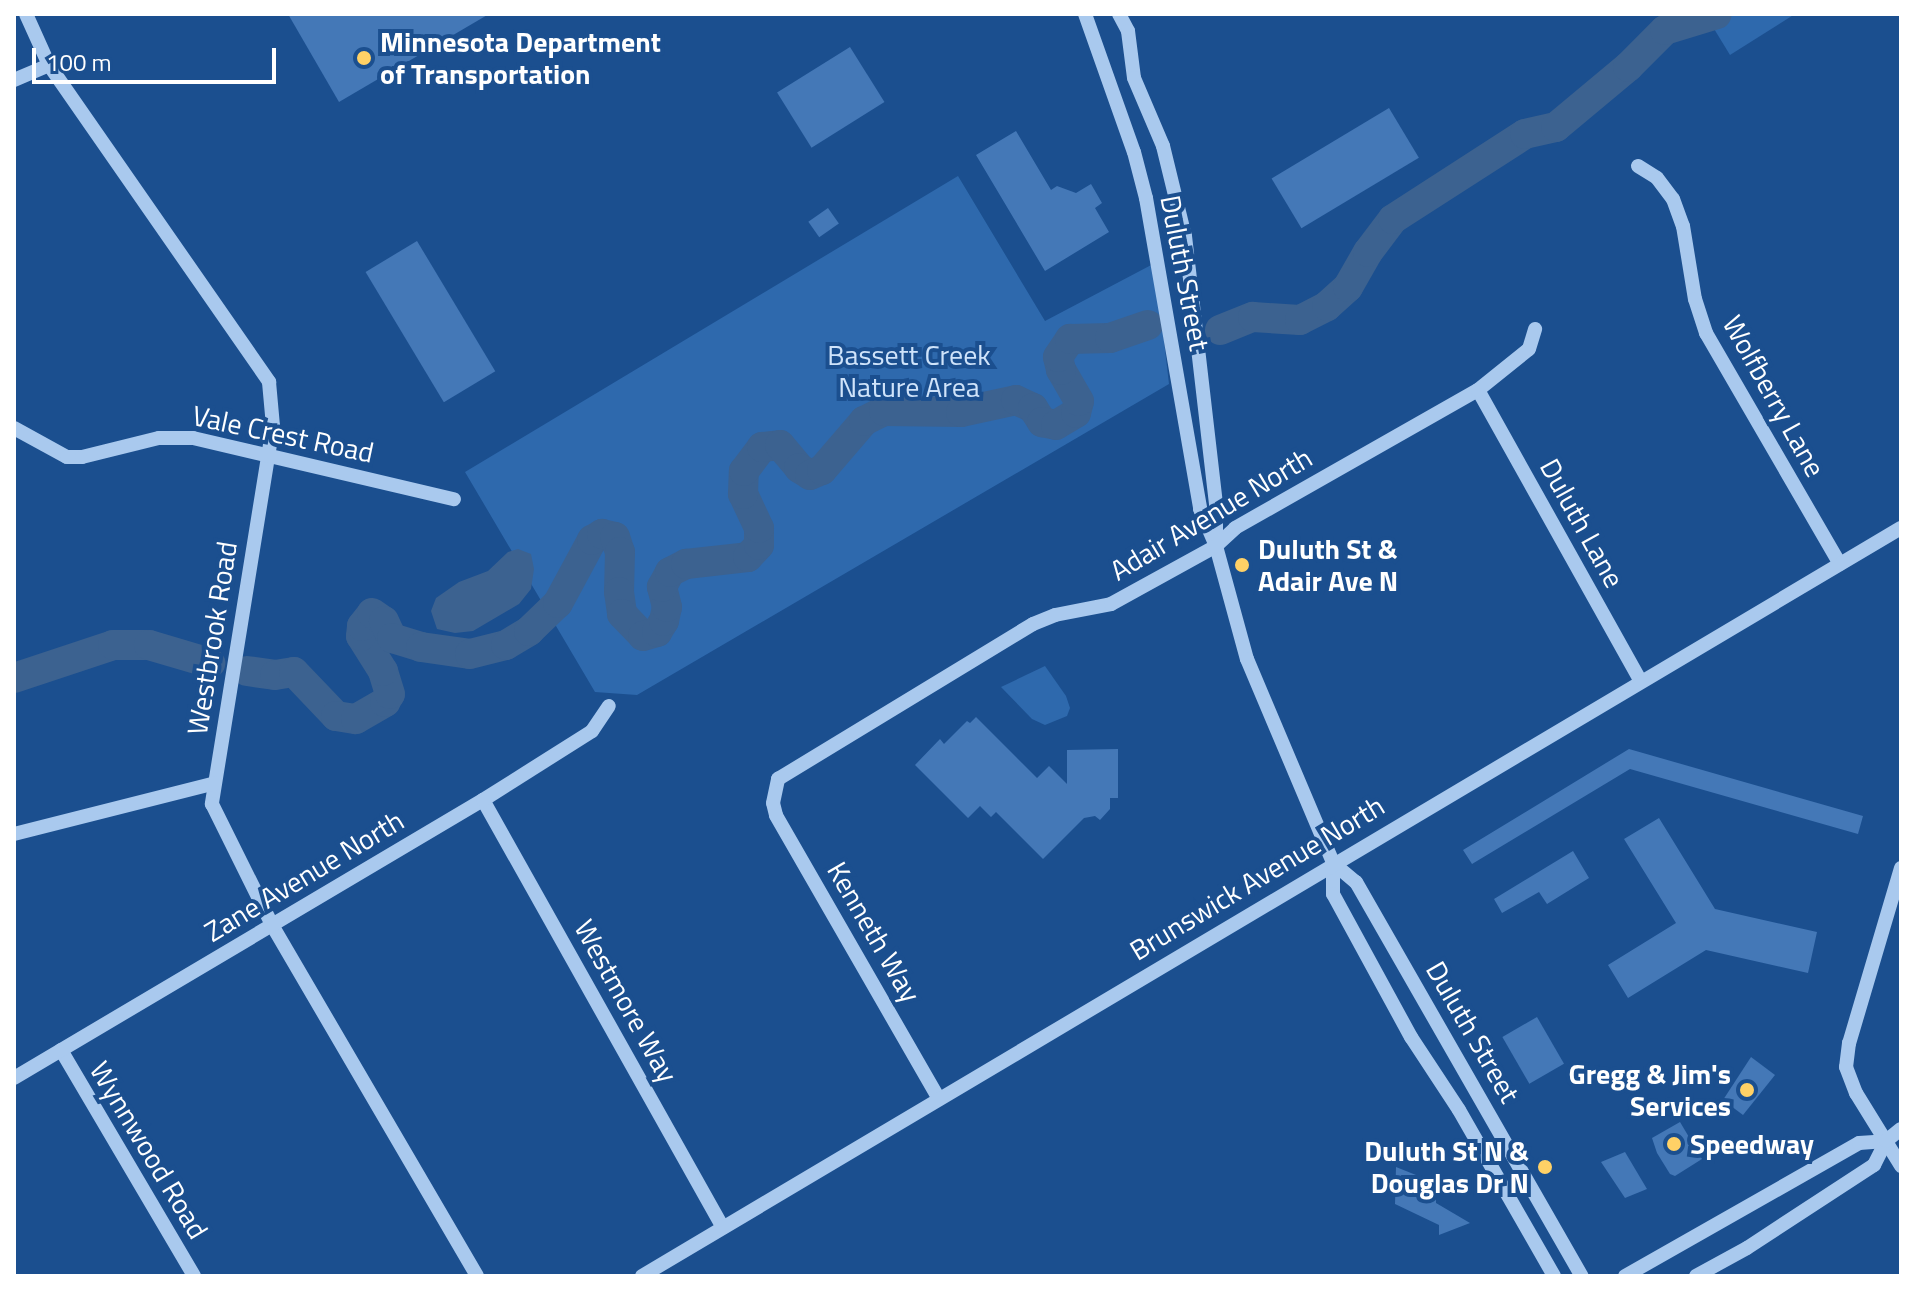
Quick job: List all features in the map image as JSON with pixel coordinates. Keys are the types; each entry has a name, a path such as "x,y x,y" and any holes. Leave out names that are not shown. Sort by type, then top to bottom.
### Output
{"street":[{"name":"Westbrook Road","path":"26,14 49,65 258,361 269,382 274,403 268,453 212,804 272,925 477,1276"},
{"name":"Duluth Street","path":"1085,14 1113,88 1142,183 1163,283 1191,471 1200,509 1216,546 1247,659 1333,863 1333,894 1362,950 1554,1276"},
{"name":"Duluth Street","path":"1119,14 1128,31 1134,78 1163,146 1185,236 1216,504 1216,546"},
{"path":"14,80 49,65"},
{"name":"Wolfberry Lane","path":"1638,166 1657,178 1673,199 1683,226 1695,299 1706,333 1840,564"},
{"name":"Adair Avenue North","path":"774,789 787,770 1033,624 1055,615 1111,604 1216,546 1235,528 1478,390 1529,349 1535,329"},
{"name":"Duluth Lane","path":"1478,390 1641,682"},
{"name":"Vale Crest Road","path":"14,428 67,457 82,457 159,438 193,438 268,453 454,499"},
{"name":"Brunswick Avenue North","path":"642,1276 1901,528"},
{"name":"Zane Avenue North","path":"14,1078 483,800 592,731 609,706"},
{"path":"14,834 215,783"},
{"name":"Kenneth Way","path":"774,789 776,815 939,1099"},
{"name":"Westmore Way","path":"483,800 723,1227"},
{"name":"Duluth Street","path":"1333,863 1356,882 1582,1276"},
{"path":"1901,868 1846,1053 1849,1079 1901,1166"},
{"name":"Wynnwood Road","path":"61,1050 194,1276"},
{"path":"1696,1276 1783,1226 1874,1165 1886,1141 1901,1129"},
{"path":"1625,1276 1859,1143 1886,1141"}],"green space":[{"path":"1705,14 1795,14 1730,55"},
{"name":"Bassett Creek Nature Area","path":"958,176 1045,321 1155,263 1169,384 637,695 595,692 465,472"},
{"path":"1045,666 1066,696 1070,708 1067,716 1045,725 1032,719 1001,687"}],"shaded area":[{"path":"518,549 531,554 534,569 531,589 519,604 473,631 455,633 437,629 431,611 436,598 459,582 488,571 508,552"}],"building":[{"name":"Minnesota Department of Transportation","path":"288,14 489,14 339,102"},
{"path":"850,47 884,102 812,148 777,93"},
{"path":"1389,108 1419,158 1301,228 1272,179"},
{"path":"1016,131 1051,190 1057,186 1076,193 1091,184 1102,203 1095,208 1109,232 1045,271 976,155"},
{"path":"828,208 839,224 819,237 808,222"},
{"path":"417,241 495,371 444,402 366,272"},
{"path":"976,717 1037,778 1049,766 1067,784 1067,750 1118,749 1118,798 1110,798 1110,809 1100,820 1095,816 1084,818 1043,859 996,812 991,817 980,806 968,818 915,765 940,739 944,744 967,721 970,723"},
{"path":"1629,749 1863,816 1858,834 1630,769 1472,864 1463,850"},
{"path":"1659,818 1715,909 1817,932 1808,973 1706,950 1628,998 1608,965 1676,923 1624,839"},
{"path":"1573,851 1589,878 1547,904 1539,892 1502,913 1494,899"},
{"path":"1537,1017 1564,1064 1529,1084 1502,1037"},
{"name":"Gregg & Jim's Services","path":"1751,1057 1775,1075 1743,1115 1723,1100"},
{"name":"Speedway","path":"1680,1122 1702,1159 1675,1176 1670,1174 1657,1153 1652,1138"},
{"name":"Speedway","path":"1625,1152 1647,1189 1625,1198 1601,1162"},
{"path":"1396,1167 1436,1183 1436,1203 1470,1223 1439,1235 1439,1225 1395,1204"}],"waterway":[{"path":"1220,330 1253,317 1300,320 1327,306 1348,287 1368,252 1393,219 1525,134 1556,127 1628,67 1665,30 1717,14"},
{"path":"247,671 275,675 294,672 336,716 356,719 385,702 390,694 383,671 361,636 362,626 372,613 384,621 392,638 421,647 470,654 506,645 529,631 558,603 592,540 602,534 615,537 620,552 622,614 643,636 657,632 664,621 667,607 662,587 670,572 686,564 748,557 759,545 759,528 743,494 744,471 762,447 780,445 799,468 810,475 822,470 864,421 884,411 961,412 1016,400 1033,408 1042,422 1056,425 1076,413 1079,401 1061,370 1058,357 1070,339 1110,338 1148,325"},
{"path":"14,678 113,645 149,645 210,663"}],"place":[{"name":"Minnesota Department of Transportation","path":"364,58"},
{"name":"Duluth St & Adair Ave N","path":"1242,565"},
{"name":"Gregg & Jim's Services","path":"1747,1090"},
{"name":"Speedway","path":"1674,1144"},
{"name":"Duluth St N & Douglas Dr N","path":"1545,1167"}]}
